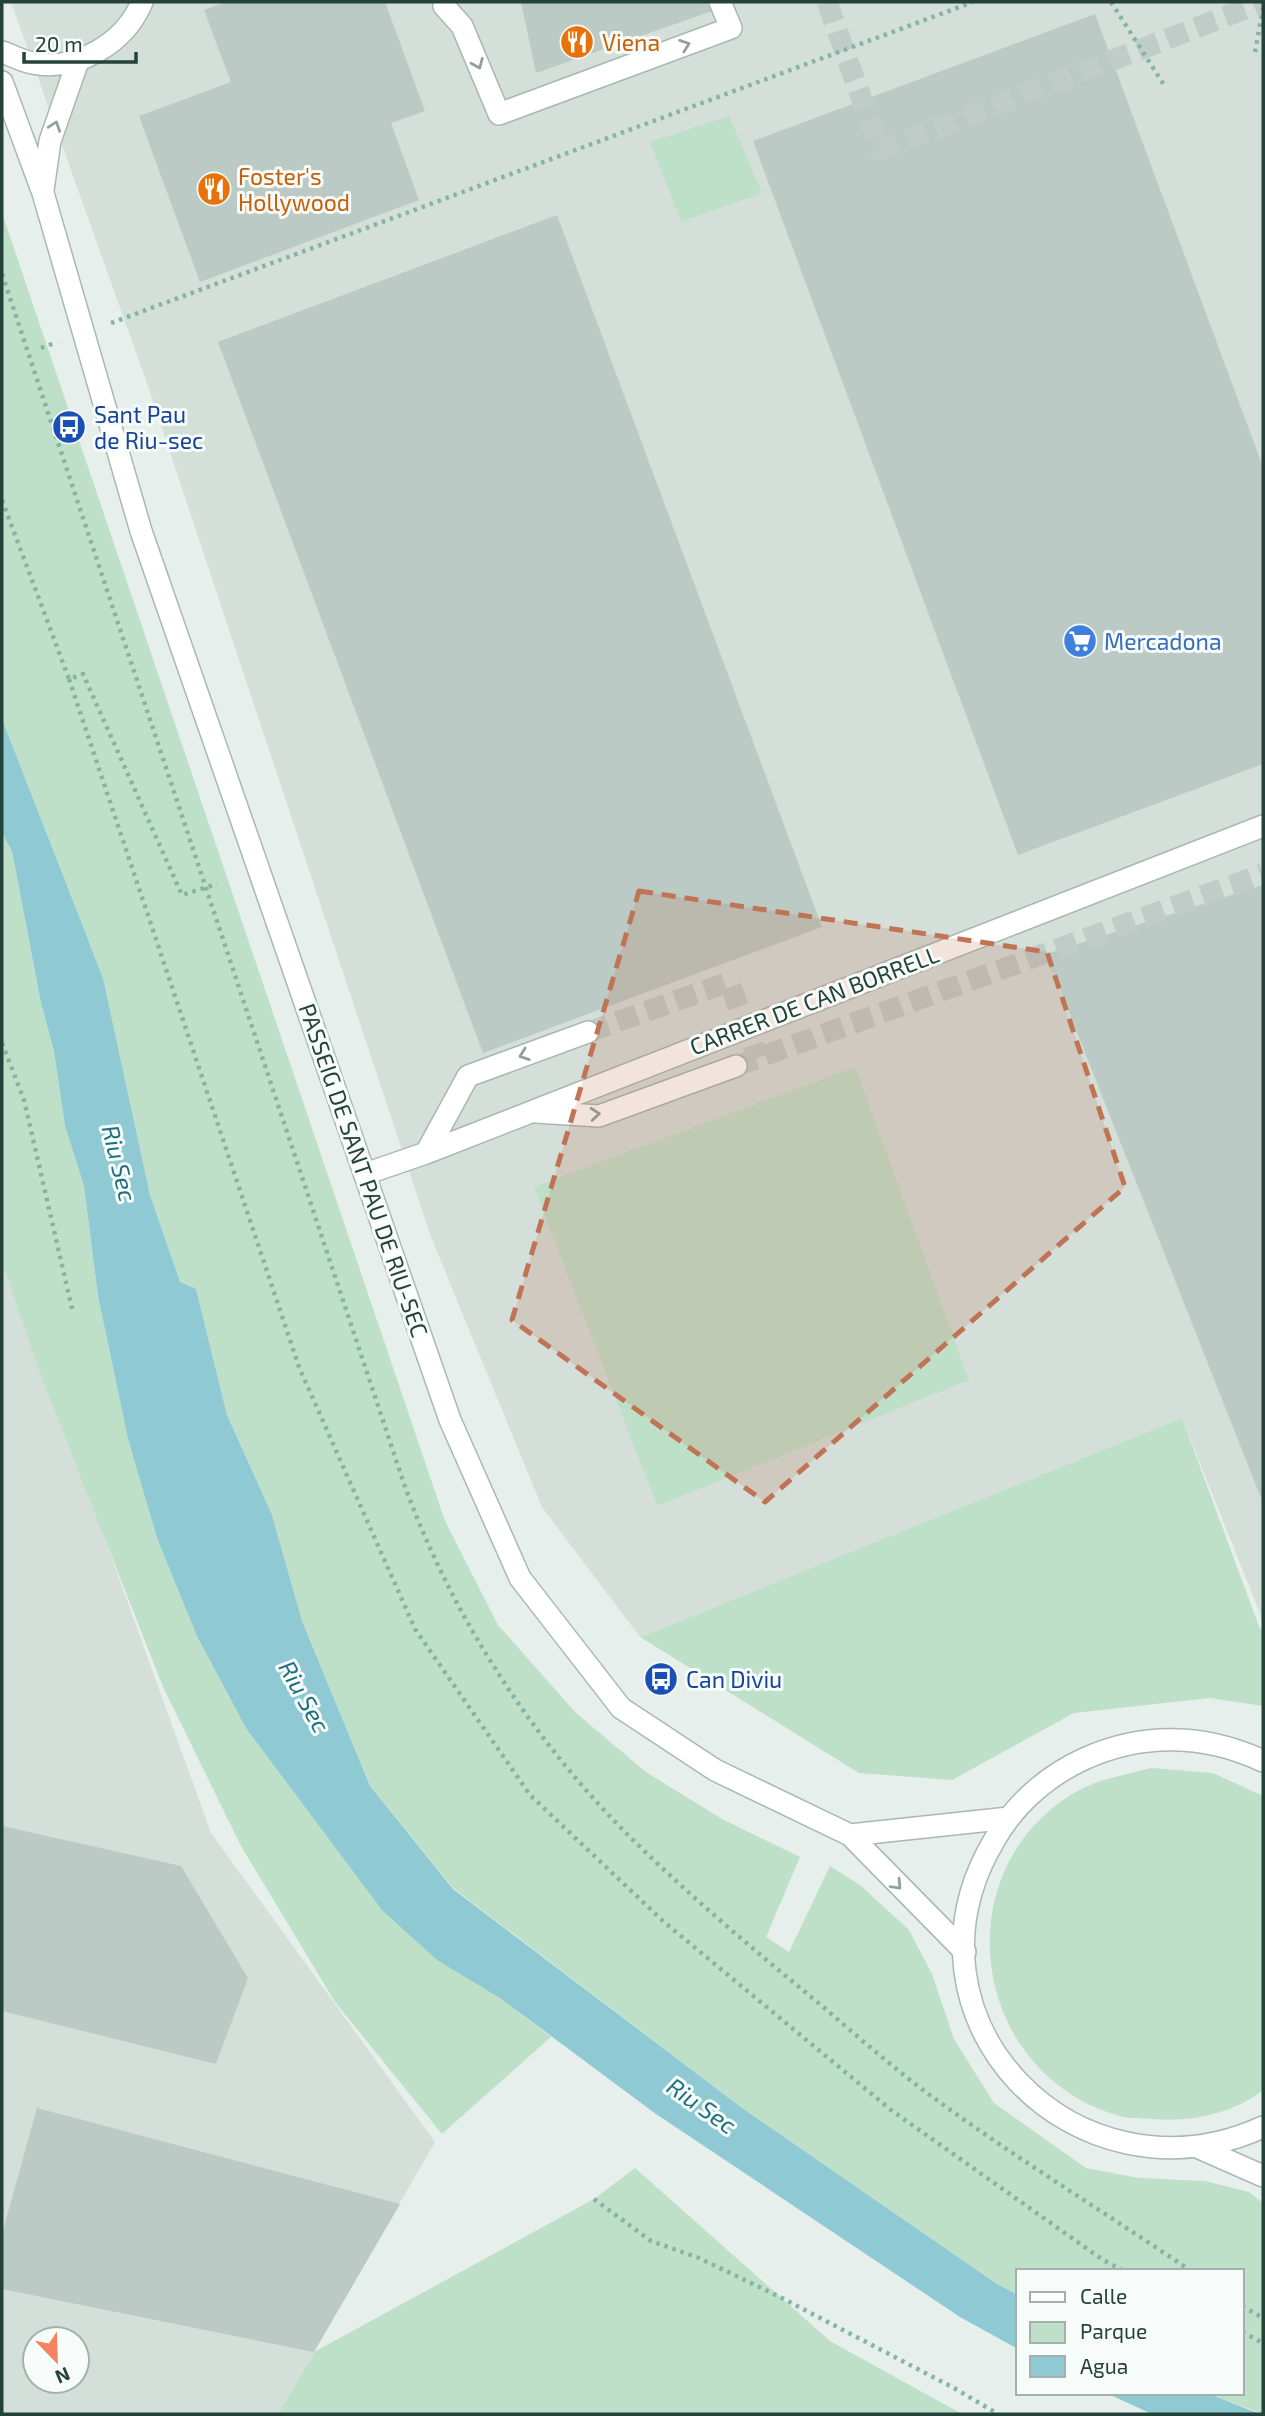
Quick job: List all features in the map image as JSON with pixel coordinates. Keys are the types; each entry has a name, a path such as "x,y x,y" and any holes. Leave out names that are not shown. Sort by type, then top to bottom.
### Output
{"street":[{"path":"2,52 32,63 66,64 107,47 131,23 142,2"},
{"path":"444,6 463,26 499,114 731,28 720,2"},
{"name":"PASSEIG DE SANT PAU DE RIU-SEC","path":"43,193 50,141 79,58"},
{"name":"PASSEIG DE SANT PAU DE RIU-SEC","path":"2,82 43,193 141,531 450,1420 520,1578 621,1707 715,1770 850,1835 965,1952"},
{"name":"CARRER DE CAN BORRELL","path":"365,1174 426,1153 527,1111 1263,826"},
{"path":"426,1153 468,1076 589,1032"},
{"path":"527,1111 599,1116 736,1066"},
{"path":"1263,1761 1225,1746 1180,1739 1136,1742 1094,1754 1056,1773 1009,1818 989,1847 975,1881 967,1916 965,1952 974,2005 988,2038 1007,2068 1031,2095 1075,2126 1108,2140 1143,2147 1197,2147 1245,2135 1263,2127"},
{"path":"850,1835 1009,1818"},
{"path":"1197,2147 1263,2176"}],"path":[{"path":"41,348 973,2"},
{"path":"1111,2 1164,85"},
{"path":"1255,52 1263,8"},
{"path":"2,274 204,888"},
{"path":"2,500 69,679 83,674 182,895 217,884"},
{"path":"2,1043 24,1100 73,1313"},
{"path":"594,2199 650,2241 699,2258 780,2297 954,2388 998,2414"},
{"path":"1244,2307 1263,2318"},
{"path":"1244,2333 1263,2343"}],"highlighted area":[{"path":"639,891 1047,952 1125,1187 765,1502 512,1320"}],"shaded area":[{"path":"11,2 1263,2 1263,1621 1182,1418 640,1637 542,1507 431,1237 148,386"},
{"path":"2,1254 211,1833 435,2142 278,2414 2,2414"}],"green space":[{"path":"729,116 762,193 681,222 650,142"},
{"path":"2,213 445,1521 498,1625 576,1713 646,1772 722,1819 800,1857 766,1937 789,1952 830,1866 860,1885 909,1930 932,1974 954,2039 994,2103 1086,2168 1139,2178 1205,2181 1249,2192 1263,2203 1263,2414 1212,2395 1244,2395 1244,2269 1016,2269 1016,2294 997,2284 742,2108 453,1888 370,1786 302,1621 272,1515 227,1415 196,1289 180,1283 150,1195 103,978 2,719"},
{"path":"2,833 12,851 41,1003 54,1051 65,1126 84,1186 98,1296 128,1439 157,1538 196,1634 500,1998 551,2037 442,2134 335,2002 241,1846 163,1687 41,1376 2,1262"},
{"path":"855,1067 969,1380 657,1506 534,1187"},
{"path":"1182,1418 1260,1629 1263,1628 1263,1706 1210,1698 1074,1713 952,1780 859,1773 640,1637"},
{"path":"1151,1768 1213,1773 1263,1796 1263,2090 1225,2111 1182,2119 1120,2116 1066,2091 1029,2056 1003,2012 991,1964 992,1914 1007,1867 1035,1824 1087,1786"},
{"path":"635,2168 830,2341 962,2414 278,2414 314,2352 594,2199"}],"water":[{"name":"Riu Sec","path":"2,719 103,978 150,1195 180,1282 196,1289 227,1415 272,1515 302,1621 370,1786 453,1889 742,2108 997,2284 1016,2294 1016,2348 960,2317 656,2114 500,1998 437,1960 382,1910 246,1728 196,1634 157,1538 128,1439 98,1296 84,1186 65,1126 54,1051 41,1003 12,851 2,833"},
{"path":"1110,2395 1212,2395 1260,2414 1152,2414"}],"building":[{"path":"226,2 385,2 425,111 391,123 419,200 200,282 139,116 231,82 204,10"},
{"name":"Viena","path":"521,2 708,2 712,11 536,73"},
{"path":"1095,14 1263,467 1263,764 1018,855 753,141"},
{"path":"557,215 822,927 483,1053 218,342"},
{"path":"1263,885 1263,1503 1046,954"},
{"path":"2,1826 181,1866 248,1978 216,2064 2,2011"},
{"path":"37,2108 400,2204 314,2352 2,2289 2,2234"}],"tunnel":[{"path":"827,2 880,150 1263,2"},
{"path":"736,1066 1263,874"},
{"path":"588,1032 729,982 758,1058"}],"place":[{"name":"Viena","path":"577,42"},
{"name":"Foster's Hollywood","path":"214,189"},
{"name":"Sant Pau de Riu-sec","path":"69,427"},
{"name":"Mercadona","path":"1080,641"},
{"name":"Can Diviu","path":"661,1679"}]}
